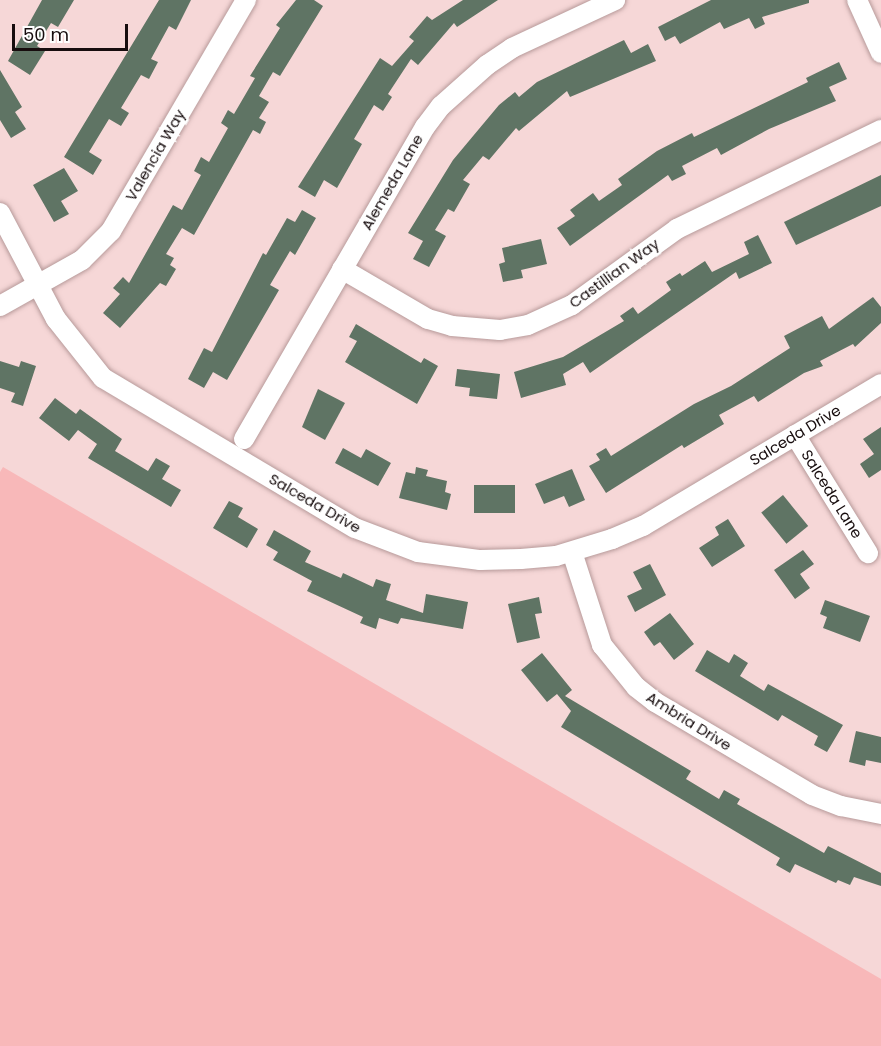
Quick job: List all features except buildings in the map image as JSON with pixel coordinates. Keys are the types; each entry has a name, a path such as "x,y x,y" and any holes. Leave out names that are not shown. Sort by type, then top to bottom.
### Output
{"street":[{"name":"Valencia Way","path":"0,306 82,260 111,231 246,0"},
{"name":"Alemeda Lane","path":"244,439 425,127 464,84 520,44 615,0"},
{"path":"858,0 881,53"},
{"name":"Castillian Way","path":"342,269 428,319 452,326 500,330 528,325 572,305 677,229 881,130"},
{"name":"Salceda Drive","path":"0,213 70,340 103,378 355,528 418,552 449,557 521,559 572,552 643,526 881,384"},
{"name":"Salceda Lane","path":"795,435 868,553"},
{"name":"Ambria Drive","path":"572,552 603,645 636,687 655,702 812,795 841,806 881,814"}],"shaded area":[{"path":"3,467 881,979 881,1046 0,1046 0,472"}]}
